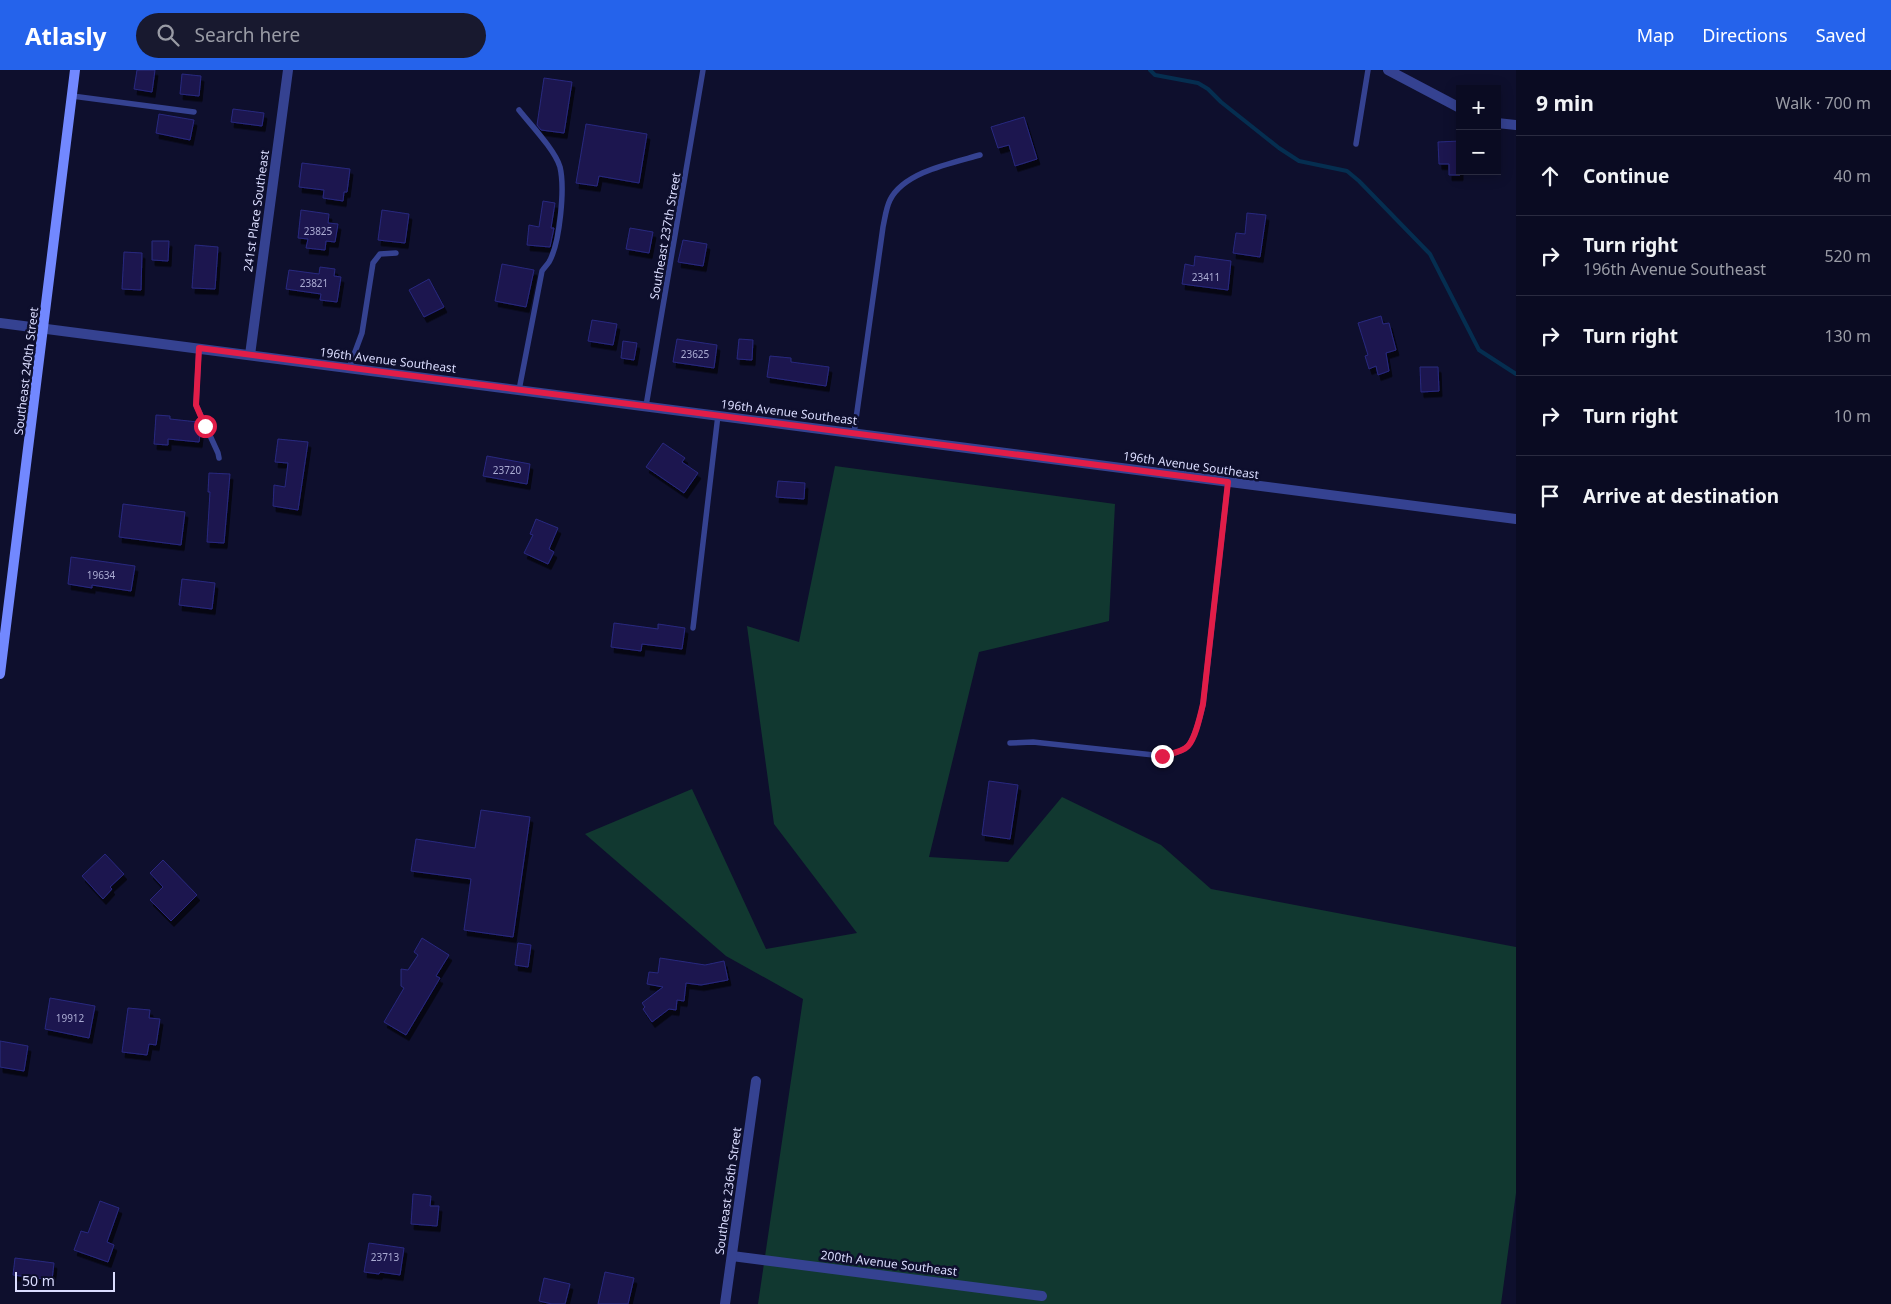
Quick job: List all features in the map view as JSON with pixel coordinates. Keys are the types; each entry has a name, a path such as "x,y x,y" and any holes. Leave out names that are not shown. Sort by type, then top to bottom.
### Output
{"main road":[{"name":"Southeast 240th Street","path":"0,674 75,70"}],"street":[{"name":"241st Place Southeast","path":"250,355 288,70"},
{"path":"1388,70 1456,106"},
{"path":"1501,123 1516,125"},
{"name":"196th Avenue Southeast","path":"0,322 1516,520"},
{"name":"Southeast 236th Street","path":"725,1304 756,1081"},
{"name":"200th Avenue Southeast","path":"732,1256 1042,1296"}],"lane":[{"name":"Southeast 237th Street","path":"646,406 704,70"},
{"path":"1356,144 1368,70"},
{"path":"72,96 194,112"},
{"path":"519,110 548,146 560,166 562,200 554,249 549,262 542,271 519,390"},
{"path":"854,433 883,227 890,200 905,184 927,170 980,155"},
{"path":"349,368 362,333 374,263 380,254 396,253"},
{"path":"199,348 196,405 219,458"},
{"path":"693,628 718,415"},
{"path":"1010,743 1033,742 1162,756 1176,753 1188,746 1203,704 1228,482"}],"green space":[{"path":"835,466 1115,504 1109,621 979,652 929,857 1008,862 1062,797 1161,845 1211,889 1516,947 1516,1193 1501,1304 758,1304 803,999 726,956 585,834 692,789 766,949 857,933 774,824 747,626 799,642"}],"building":[{"path":"137,70 155,70 152,92 134,89"},
{"path":"182,74 201,76 199,96 180,94"},
{"path":"544,78 572,82 564,133 541,130 537,125"},
{"path":"233,109 264,113 262,126 231,122"},
{"path":"159,114 194,120 190,140 156,133"},
{"path":"1024,117 1037,159 1015,166 1009,145 998,148 991,127"},
{"path":"586,124 647,134 639,183 599,176 597,186 576,183"},
{"path":"1456,141 1456,175 1449,175 1449,164 1439,164 1438,142"},
{"path":"302,163 350,169 347,192 344,192 343,201 323,198 324,190 299,187"},
{"path":"543,201 555,203 551,228 554,228 550,247 527,245 529,225 539,227"},
{"path":"301,210 329,214 328,223 338,224 335,242 326,241 325,250 306,248 308,239 298,238"},
{"path":"382,210 409,214 405,243 378,240"},
{"path":"1247,213 1266,215 1260,257 1233,253 1236,233 1245,234"},
{"path":"630,228 653,232 649,253 626,249"},
{"path":"683,240 707,244 703,266 678,262"},
{"path":"152,241 169,241 168,261 152,260"},
{"path":"195,245 218,247 215,289 192,288"},
{"path":"124,252 142,253 141,290 122,289"},
{"path":"1195,256 1231,261 1228,290 1182,284 1185,264 1194,266"},
{"path":"502,264 534,270 526,307 495,301"},
{"path":"320,267 335,269 334,276 341,277 337,302 320,300 321,294 286,289 289,270 319,274"},
{"path":"429,279 444,307 424,317 409,290"},
{"path":"1381,316 1383,324 1389,323 1396,350 1386,353 1389,371 1378,375 1376,366 1369,369 1365,356 1368,355 1358,323"},
{"path":"592,320 617,324 613,345 588,341"},
{"path":"677,339 717,345 714,368 673,362"},
{"path":"739,339 753,340 752,360 737,359"},
{"path":"623,341 637,343 634,360 621,358"},
{"path":"770,356 791,358 791,362 829,367 826,386 767,377"},
{"path":"1420,367 1438,367 1439,391 1421,392"},
{"path":"156,415 170,416 170,419 198,422 201,427 199,442 168,439 168,445 154,444"},
{"path":"278,439 308,442 298,510 273,506 274,485 285,487 288,463 275,462"},
{"path":"663,443 685,458 682,462 698,473 684,493 646,467"},
{"path":"487,456 530,464 527,484 483,476"},
{"path":"209,473 230,474 224,543 207,542 210,492 208,492"},
{"path":"778,481 805,483 804,499 776,497"},
{"path":"123,504 185,512 181,545 119,537"},
{"path":"536,519 558,528 549,549 554,552 548,564 524,553 533,535 530,534"},
{"path":"71,557 135,566 131,591 92,585 92,588 68,584"},
{"path":"182,579 215,583 212,609 179,605"},
{"path":"614,623 658,629 658,624 685,628 682,649 642,644 641,651 611,647"},
{"path":"989,781 1018,785 1010,839 982,835"},
{"path":"481,810 530,817 513,937 464,930 471,879 411,871 416,839 475,848"},
{"path":"105,854 124,874 110,887 112,889 103,899 82,876"},
{"path":"163,860 197,895 171,921 150,900 163,887 150,873"},
{"path":"422,938 449,955 436,976 440,978 406,1035 384,1022 404,988 401,986 401,969 408,970 418,955 414,952"},
{"path":"518,943 531,945 528,967 515,965"},
{"path":"660,958 705,965 724,961 728,980 701,985 686,983 684,1001 677,1000 676,1010 669,1009 652,1022 643,1009 645,1007 642,1003 663,987 647,984 649,972 658,973"},
{"path":"50,998 95,1006 89,1038 45,1029"},
{"path":"128,1008 150,1010 149,1018 160,1019 156,1045 149,1044 147,1055 122,1052"},
{"path":"0,1041 28,1046 24,1071 0,1067"},
{"path":"413,1194 431,1196 430,1206 439,1206 437,1226 411,1224"},
{"path":"100,1201 119,1208 107,1242 114,1245 108,1262 74,1250 81,1231 88,1233"},
{"path":"369,1243 404,1248 400,1275 364,1272"},
{"path":"15,1258 54,1263 52,1280 13,1275"},
{"path":"605,1272 634,1278 628,1304 598,1304"},
{"path":"544,1278 570,1284 565,1304 539,1301"}],"waterway":[{"path":"1150,70 1155,75 1198,83 1208,89 1221,102 1279,148 1299,161 1347,171 1430,254 1479,350 1516,374"}],"route":[{"path":"205,426 196,405 199,348 1228,482 1203,704 1188,746 1176,753 1162,756"}]}
